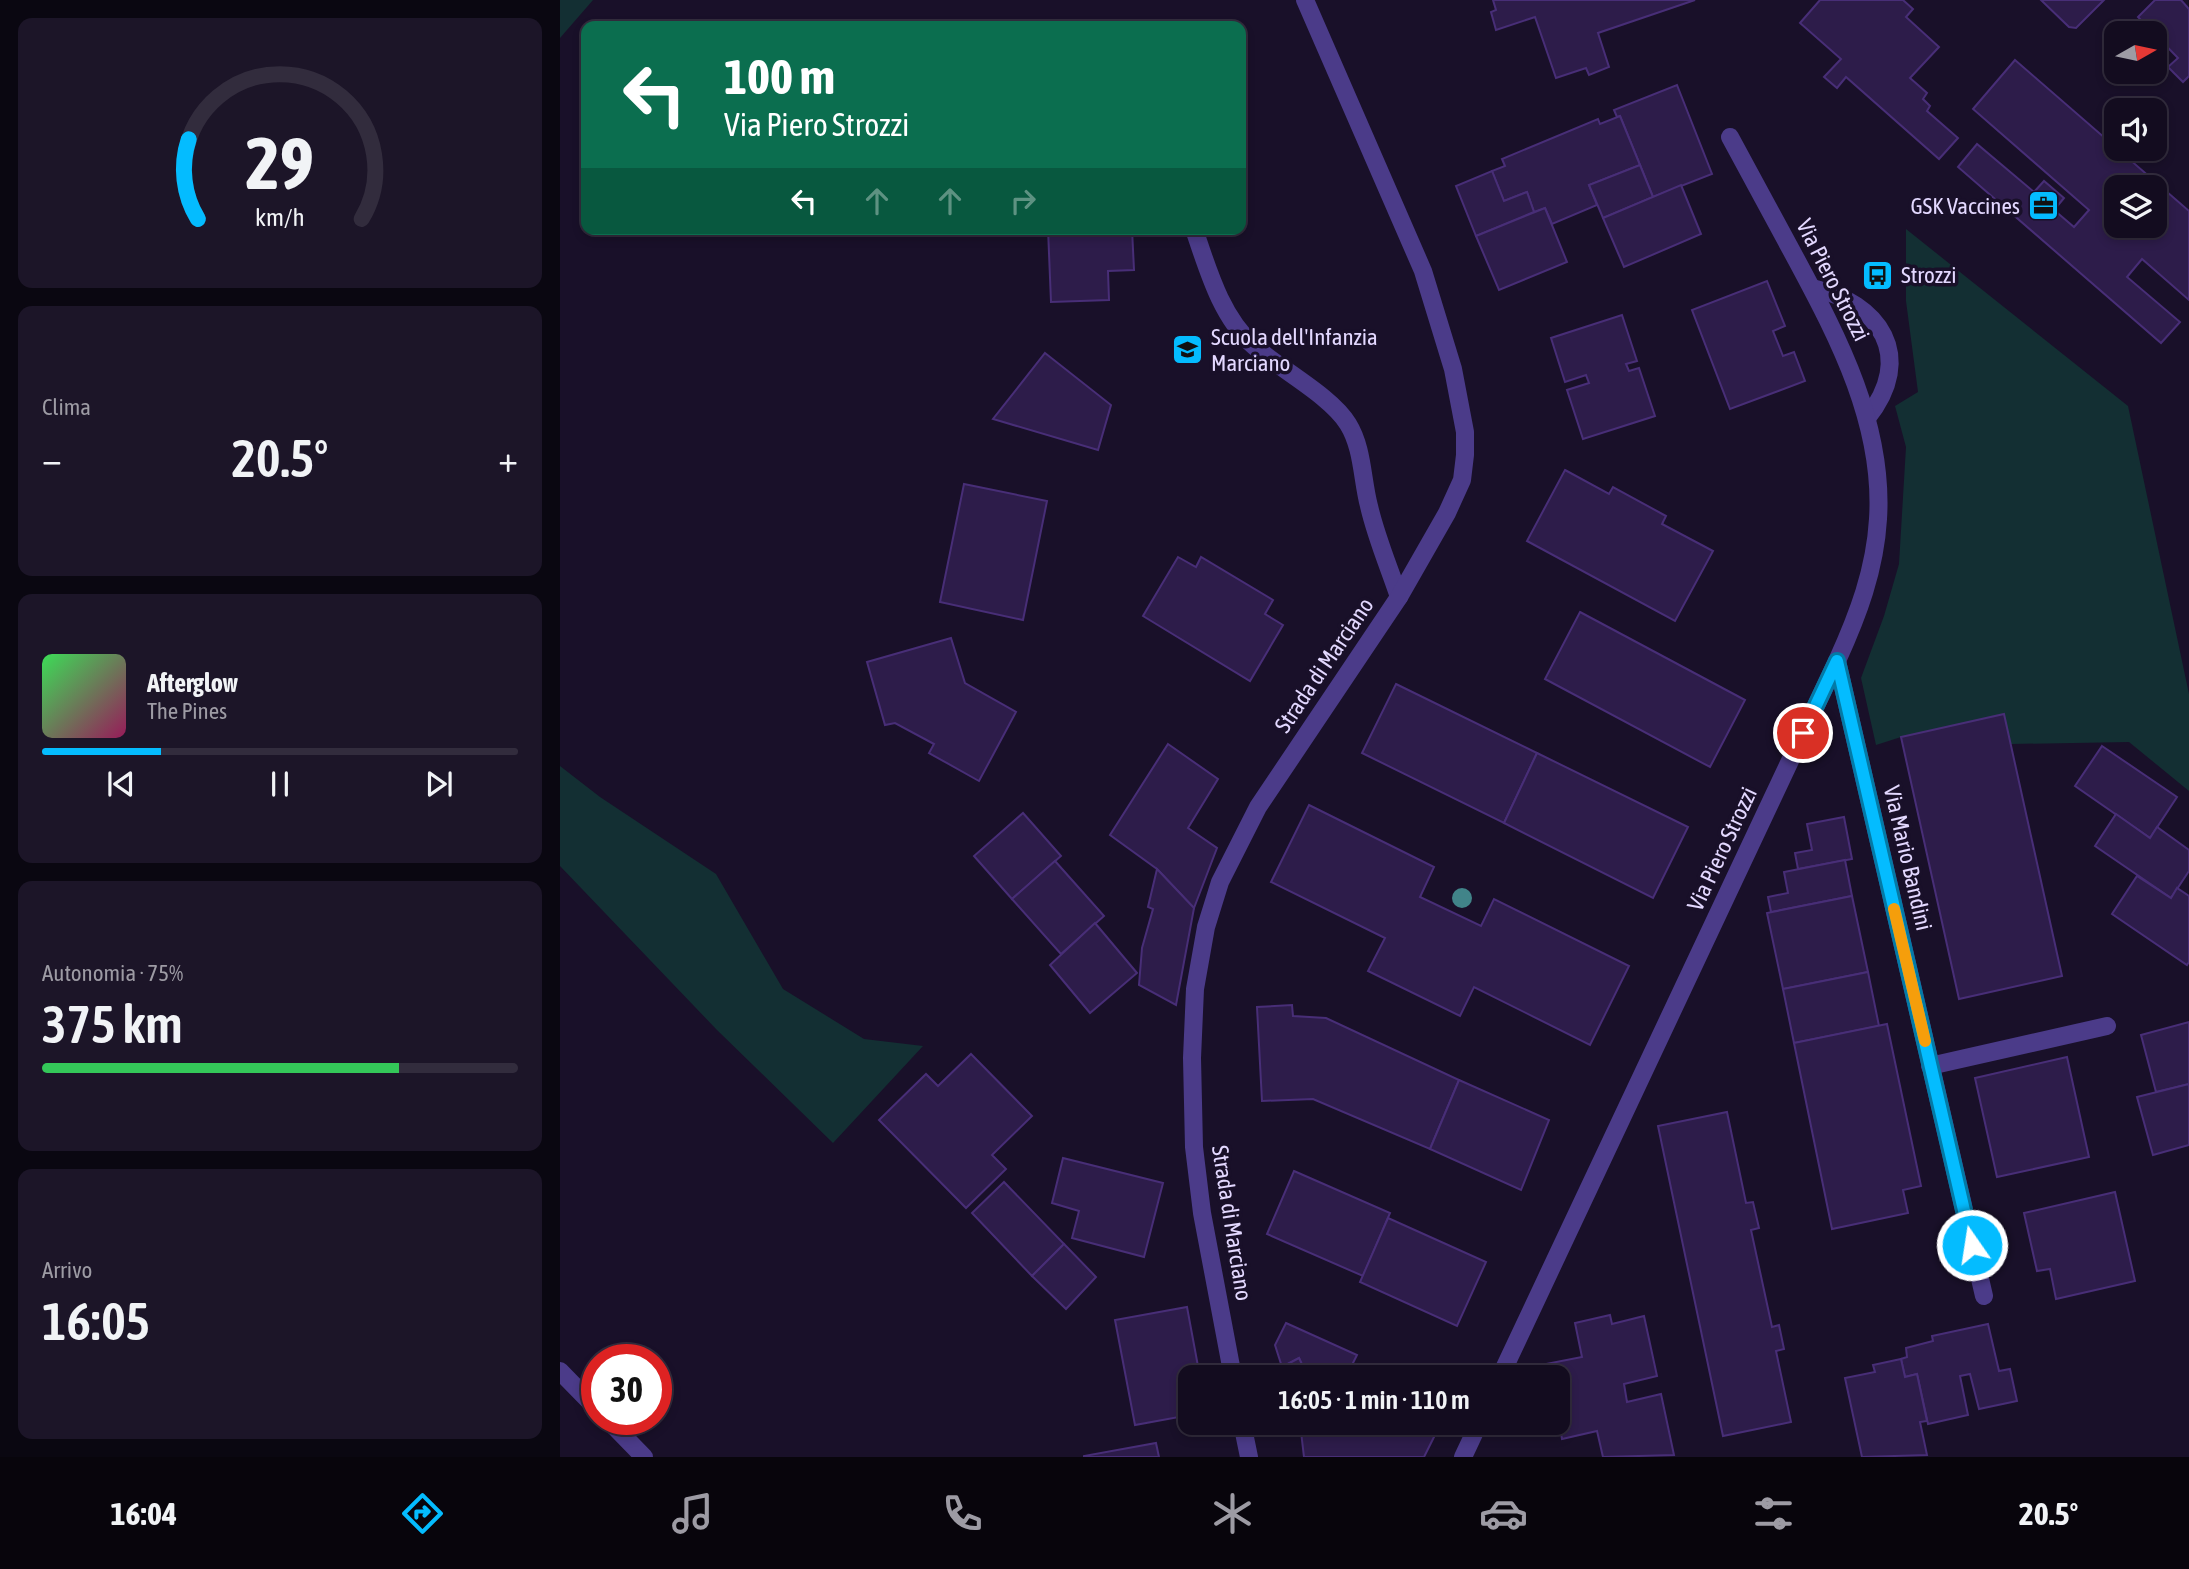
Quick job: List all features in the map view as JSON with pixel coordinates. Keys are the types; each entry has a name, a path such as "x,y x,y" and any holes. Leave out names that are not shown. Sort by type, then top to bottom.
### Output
{"street":[{"name":"Strada di Marciano","path":"1231,1365 1202,1213 1194,1147 1194,1011 1201,948 1220,882 1245,831 1272,785 1399,597 1447,513 1462,480 1465,454 1463,422 1447,349 1423,271 1305,0"},
{"name":"Via Piero Strozzi","path":"1506,1365 1837,661 1864,598 1876,540 1877,462 1867,418 1851,371 1811,288 1730,137"},
{"path":"1196,235 1209,272 1237,327 1262,353 1333,407 1350,426 1369,507 1399,597"},
{"path":"1811,288 1827,291 1857,306 1878,324 1884,335 1888,348 1888,375 1882,396 1867,418"},
{"name":"Via Mario Bandini","path":"1837,661 1984,1296"},
{"path":"1930,1066 2108,1026"},
{"path":"560,1371 581,1393"},
{"path":"623,1435 644,1457"},
{"path":"1244,1435 1249,1457"},
{"path":"1463,1457 1473,1435"}],"green space":[{"path":"560,0 593,0 560,38"},
{"path":"1906,229 2128,406 2189,694 2189,791 2129,742 2011,744 2004,714 1876,745 1861,678 1884,616 1899,564 1906,447 1895,406 1918,392 1906,301"},
{"path":"560,766 600,797 716,874 783,989 864,1039 923,1046 833,1143 717,1030 560,866"}],"building":[{"path":"1493,0 1695,0 1598,33 1609,67 1589,75 1586,68 1556,78 1535,17 1496,30 1491,12 1496,10"},
{"path":"1820,0 1903,0 1913,9 1906,17 1939,47 1910,78 1927,93 1923,99 1930,106 1927,111 1958,138 1939,159 1846,77 1837,88 1824,77 1841,59 1800,23"},
{"path":"2041,0 2104,0 2076,28 2069,27"},
{"path":"2155,0 2181,0 2189,9 2189,76 2183,82 2168,67 2178,58 2167,47 2167,21 2142,21 2138,17"},
{"path":"2015,60 2104,137 2104,161 2131,161 2148,175 2104,175 2104,238 2167,238 2167,192 2189,211 2189,300 2142,259 2127,277 2180,322 2161,343 1958,167 1977,144 2034,192 2044,181 2064,198 2054,210 2074,227 2089,210 1973,109"},
{"path":"1677,85 1712,174 1653,197 1620,116 1617,117 1614,110"},
{"path":"1620,116 1640,165 1589,185 1597,205 1552,224 1545,208 1534,212 1527,192 1504,201 1492,171 1505,166 1502,159 1598,119 1600,124"},
{"path":"1640,165 1653,197 1603,218 1589,185"},
{"path":"1492,171 1504,201 1527,192 1534,212 1476,236 1456,186"},
{"path":"1681,185 1701,234 1624,267 1603,218"},
{"path":"1545,208 1567,262 1499,290 1476,236"},
{"path":"1048,235 1132,235 1134,270 1108,271 1109,300 1051,302"},
{"path":"1767,281 1785,326 1773,331 1783,356 1794,352 1805,381 1730,409 1692,310"},
{"path":"1622,315 1637,361 1626,364 1629,371 1639,368 1655,416 1583,439 1567,390 1589,383 1586,375 1565,382 1551,338"},
{"path":"1045,353 1111,405 1098,450 993,419"},
{"path":"1565,470 1609,494 1613,487 1666,516 1662,524 1713,551 1675,621 1527,541"},
{"path":"964,484 1047,501 1023,620 940,602"},
{"path":"1178,557 1196,567 1201,557 1273,600 1265,614 1283,625 1250,681 1143,616"},
{"path":"1580,612 1745,700 1710,767 1545,679"},
{"path":"951,638 965,683 1016,712 979,781 929,753 934,744 895,723 885,725 867,662"},
{"path":"1396,684 1537,753 1504,823 1362,753"},
{"path":"2004,714 2062,976 1959,999 1901,737"},
{"path":"1168,744 1218,779 1188,828 1217,848 1194,908 1157,869 1110,835"},
{"path":"2102,746 2177,797 2150,838 2075,786"},
{"path":"1537,753 1688,827 1653,898 1504,823"},
{"path":"1309,805 1434,867 1420,897 1481,926 1494,899 1629,966 1590,1045 1474,987 1460,1016 1368,971 1385,938 1271,882"},
{"path":"1023,813 1061,856 1012,899 974,856"},
{"path":"2116,814 2150,838 2157,827 2189,850 2189,871 2171,898 2095,846"},
{"path":"1844,817 1852,859 1798,869 1795,853 1812,850 1807,824"},
{"path":"1845,860 1852,896 1771,912 1768,897 1788,893 1784,872"},
{"path":"1055,861 1104,916 1061,954 1012,899"},
{"path":"1157,869 1194,908 1176,1005 1139,985 1142,948 1153,909 1148,907"},
{"path":"2137,876 2171,898 2177,888 2189,896 2187,965 2112,914"},
{"path":"1852,896 1868,972 1783,989 1767,913"},
{"path":"1095,923 1137,973 1090,1013 1050,965"},
{"path":"1868,972 1879,1026 1794,1043 1783,989"},
{"path":"1292,1005 1293,1016 1326,1018 1459,1080 1430,1149 1313,1099 1262,1101 1257,1007"},
{"path":"2189,1022 2189,1084 2156,1092 2141,1035"},
{"path":"1887,1024 1921,1186 1903,1190 1908,1213 1832,1229 1794,1043"},
{"path":"971,1054 1032,1116 992,1155 1006,1169 966,1208 879,1120 926,1074 938,1086"},
{"path":"2067,1057 2089,1157 1997,1177 1975,1078"},
{"path":"1459,1080 1549,1120 1521,1190 1430,1149"},
{"path":"2189,1084 2189,1145 2153,1155 2137,1097"},
{"path":"1727,1112 1746,1203 1753,1202 1759,1228 1751,1230 1772,1327 1779,1325 1784,1349 1776,1351 1791,1422 1723,1436 1658,1126"},
{"path":"1063,1158 1163,1183 1144,1257 1072,1238 1079,1211 1052,1203"},
{"path":"1294,1171 1390,1213 1363,1276 1267,1234"},
{"path":"1004,1182 1064,1244 1032,1276 972,1213"},
{"path":"2115,1192 2135,1281 2056,1299 2050,1269 2037,1271 2024,1213"},
{"path":"1388,1218 1486,1262 1457,1326 1360,1282"},
{"path":"1064,1244 1096,1277 1066,1309 1032,1276"},
{"path":"1187,1307 1198,1365 1178,1365 1178,1417 1135,1425 1115,1320"},
{"path":"1610,1315 1612,1324 1644,1316 1657,1376 1624,1384 1627,1402 1661,1394 1674,1455 1603,1457 1597,1431 1562,1439 1561,1435 1570,1435 1570,1365 1546,1364 1582,1357 1575,1323"},
{"path":"1286,1323 1357,1355 1352,1365 1302,1365 1299,1358 1281,1365 1275,1345"},
{"path":"1988,1324 1999,1371 2010,1369 2017,1401 1979,1409 1970,1374 1960,1376 1968,1415 1928,1424 1917,1374 1905,1377 1901,1359 1907,1357 1906,1348 1933,1341 1932,1336"},
{"path":"1299,1358 1302,1365 1286,1365"},
{"path":"1901,1359 1905,1377 1917,1374 1927,1421 1920,1422 1927,1455 1862,1457 1845,1378 1875,1372 1873,1365"},
{"path":"1301,1435 1435,1435 1424,1457 1304,1457"},
{"path":"1156,1443 1159,1457 1084,1457 1084,1456"}],"slow traffic":[{"path":"1894,909 1925,1041"}],"place":[{"name":"GSK Vaccines","path":"2043,206"},
{"name":"Strozzi","path":"1878,275"},
{"name":"Scuola dell'Infanzia Marciano","path":"1188,350"}],"route":[{"path":"1803,733 1837,661 1972,1245"}]}
